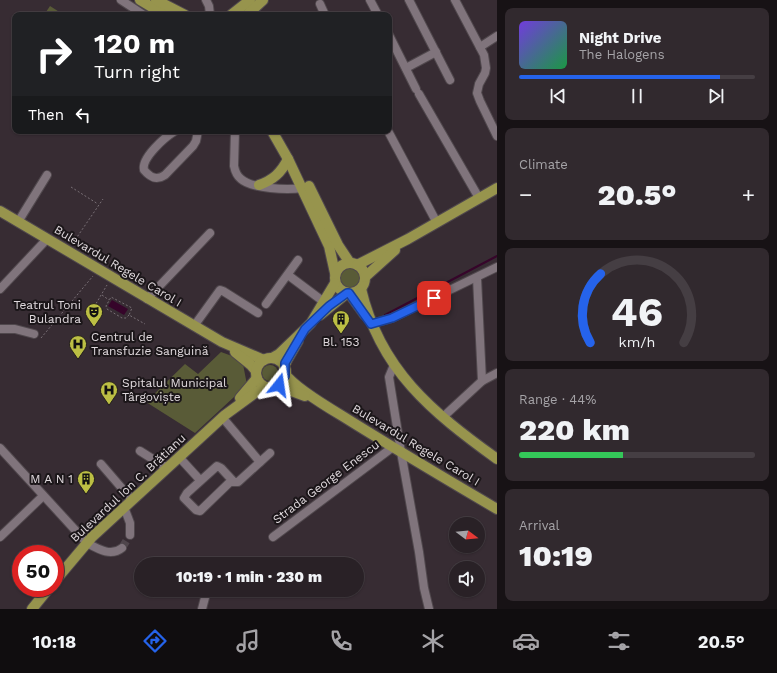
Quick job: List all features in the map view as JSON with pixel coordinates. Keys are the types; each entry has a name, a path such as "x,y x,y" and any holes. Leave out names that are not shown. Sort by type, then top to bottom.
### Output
{"main road":[{"path":"140,0 160,12"},
{"path":"156,0 179,12"},
{"path":"235,12 250,0"},
{"path":"250,12 263,0"},
{"path":"274,134 334,250 362,269 365,277"},
{"path":"282,134 334,250 335,283 324,302 308,326 287,360 283,382 272,388 260,384 256,375 259,364 268,359 308,326 348,293"},
{"path":"258,185 276,176 288,159"},
{"path":"335,273 341,266 379,257 497,188"},
{"name":"Bulevardul Regele Carol I","path":"0,211 222,342 251,365 256,375"},
{"path":"335,283 340,290 348,293 355,293 361,289 364,284 365,277 379,257"},
{"path":"361,289 371,324"},
{"path":"348,293 371,324 394,365 415,390 443,417 497,459"},
{"name":"Bulevardul Regele Carol I","path":"222,342 268,359"},
{"path":"268,359 279,361 285,371"},
{"name":"Bulevardul Regele Carol I","path":"285,371 290,380 322,403 397,450 497,509"},
{"name":"Bulevardul Ion C. Brătianu","path":"223,416 256,375"},
{"name":"Bulevardul Regele Carol I","path":"278,386 285,387 322,403"},
{"name":"Bulevardul Ion C. Brătianu","path":"64,570 86,543 223,416 266,387"},
{"path":"32,609 42,597"}],"street":[{"path":"121,0 139,12"},
{"path":"206,0 210,12"},
{"path":"370,0 376,12"},
{"path":"409,0 450,80"},
{"path":"455,0 484,56 486,68 477,93 497,136"},
{"path":"320,4 324,12"},
{"path":"480,47 497,36"},
{"path":"392,48 406,68 479,198"},
{"path":"406,68 436,52"},
{"path":"171,134 144,161 144,170 152,177 160,178 165,175 193,146 197,134"},
{"path":"235,134 234,158 236,171 237,175 243,181 281,189 302,188"},
{"path":"390,134 437,222"},
{"path":"18,222 47,175"},
{"path":"147,298 210,232"},
{"path":"0,289 48,239"},
{"path":"266,304 298,260"},
{"path":"371,324 392,318 497,268"},
{"path":"288,275 324,302"},
{"path":"477,278 482,381"},
{"path":"194,326 220,290 258,313"},
{"path":"0,329 16,329 34,334"},
{"path":"394,365 389,377 397,450 419,552 424,588 429,609"},
{"path":"443,417 482,381 497,373"},
{"path":"223,416 260,462"},
{"path":"0,448 86,543 99,550 108,552 118,551 122,548"},
{"name":"Strada George Enescu","path":"273,537 397,450"},
{"path":"140,451 167,468"},
{"path":"233,481 199,511 186,500 184,495 217,466 221,468 233,481 238,482 270,453"},
{"path":"179,457 200,480"},
{"path":"101,464 132,500"},
{"path":"0,537 43,496"},
{"path":"124,507 130,523 130,535"},
{"path":"202,609 206,597"}],"path":[{"path":"71,187 99,204"},
{"path":"68,251 103,199"},
{"path":"34,334 42,338 99,270"},
{"path":"94,307 112,278"},
{"path":"101,295 109,300"},
{"path":"111,296 132,308 129,315 126,318 122,318 106,309 111,296"},
{"path":"129,315 145,324"}],"green space":[{"path":"50,6 59,12 46,12"},
{"path":"350,268 357,271 360,278 357,285 350,288 343,285 340,278 343,271"},
{"path":"221,352 232,356 243,364 247,385 195,433 146,402 185,364 198,374"},
{"path":"270,365 277,370 278,373 273,380 270,381 263,376 262,373 267,366"}],"shaded area":[{"path":"112,300 128,309 124,315 108,306"}],"waterway":[{"path":"385,315 497,256"}],"tunnel":[{"path":"122,548 130,535"}],"place":[{"name":"Teatrul Toni Bulandra","path":"94,327"},
{"name":"Bl. 153","path":"341,334"},
{"name":"Centrul de Transfuzie Sanguină","path":"78,359"},
{"name":"Spitalul Municipal Târgoviște","path":"109,405"},
{"name":"M A N 1","path":"86,494"}],"route":[{"path":"279,385 283,382 285,376 285,363 305,329 329,306 347,293 349,293 371,324 392,318 434,298"}]}
